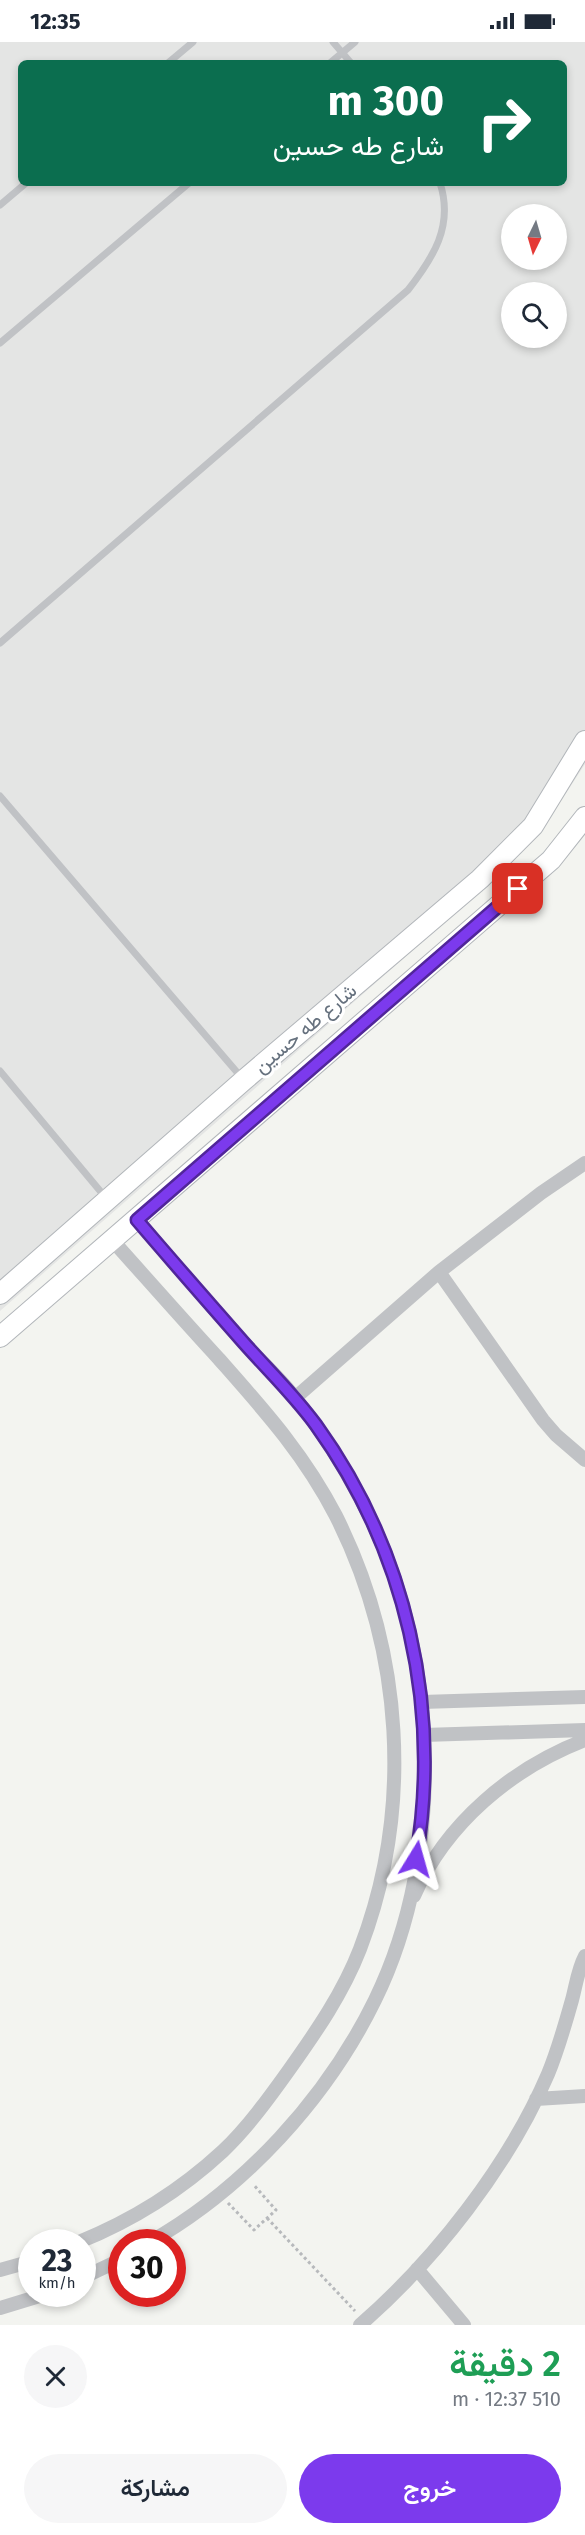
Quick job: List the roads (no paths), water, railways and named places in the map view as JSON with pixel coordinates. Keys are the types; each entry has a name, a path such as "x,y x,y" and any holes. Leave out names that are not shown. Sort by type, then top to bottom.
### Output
{"main road":[{"name":"شارع طه حسين","path":"0,1294 244,1080 480,879 533,826 585,741"},
{"name":"شارع طه حسين","path":"0,1337 551,860 585,817"},
{"path":"108,1201 134,1223"}],"street":[{"path":"295,1398 439,1272 541,1193 585,1163"},
{"path":"134,1223 295,1398 316,1425 340,1463 381,1543 409,1629 422,1702 424,1797 420,1839 404,1920"},
{"path":"96,2234 141,2211 184,2182 224,2150 260,2110 290,2068 341,1990 359,1951 373,1911 382,1873 390,1835 394,1795 393,1717 380,1636 357,1564 335,1515 297,1451 265,1409 113,1241"},
{"path":"439,1272 543,1420 563,1442 585,1460"},
{"path":"422,1702 585,1697"},
{"path":"424,1736 585,1730"},
{"path":"168,2229 243,2173 283,2133 318,2092 349,2047 375,1998 419,1886 438,1853 461,1824 488,1797 517,1775 549,1755 585,1740"},
{"path":"362,2323 417,2269 482,2188 536,2099 557,2050 585,1956"},
{"path":"536,2099 585,2096"},
{"path":"0,2270 18,2265"},
{"path":"417,2269 464,2325"},
{"path":"0,2308 18,2303"}],"lane":[{"path":"172,60 193,42"},
{"path":"333,42 349,60"},
{"path":"334,60 355,42"},
{"path":"0,205 22,186"},
{"path":"0,343 185,186"},
{"path":"0,643 408,291 432,259 444,226 444,196 441,186"},
{"path":"0,796 244,1080"},
{"path":"0,1071 108,1201"}]}
